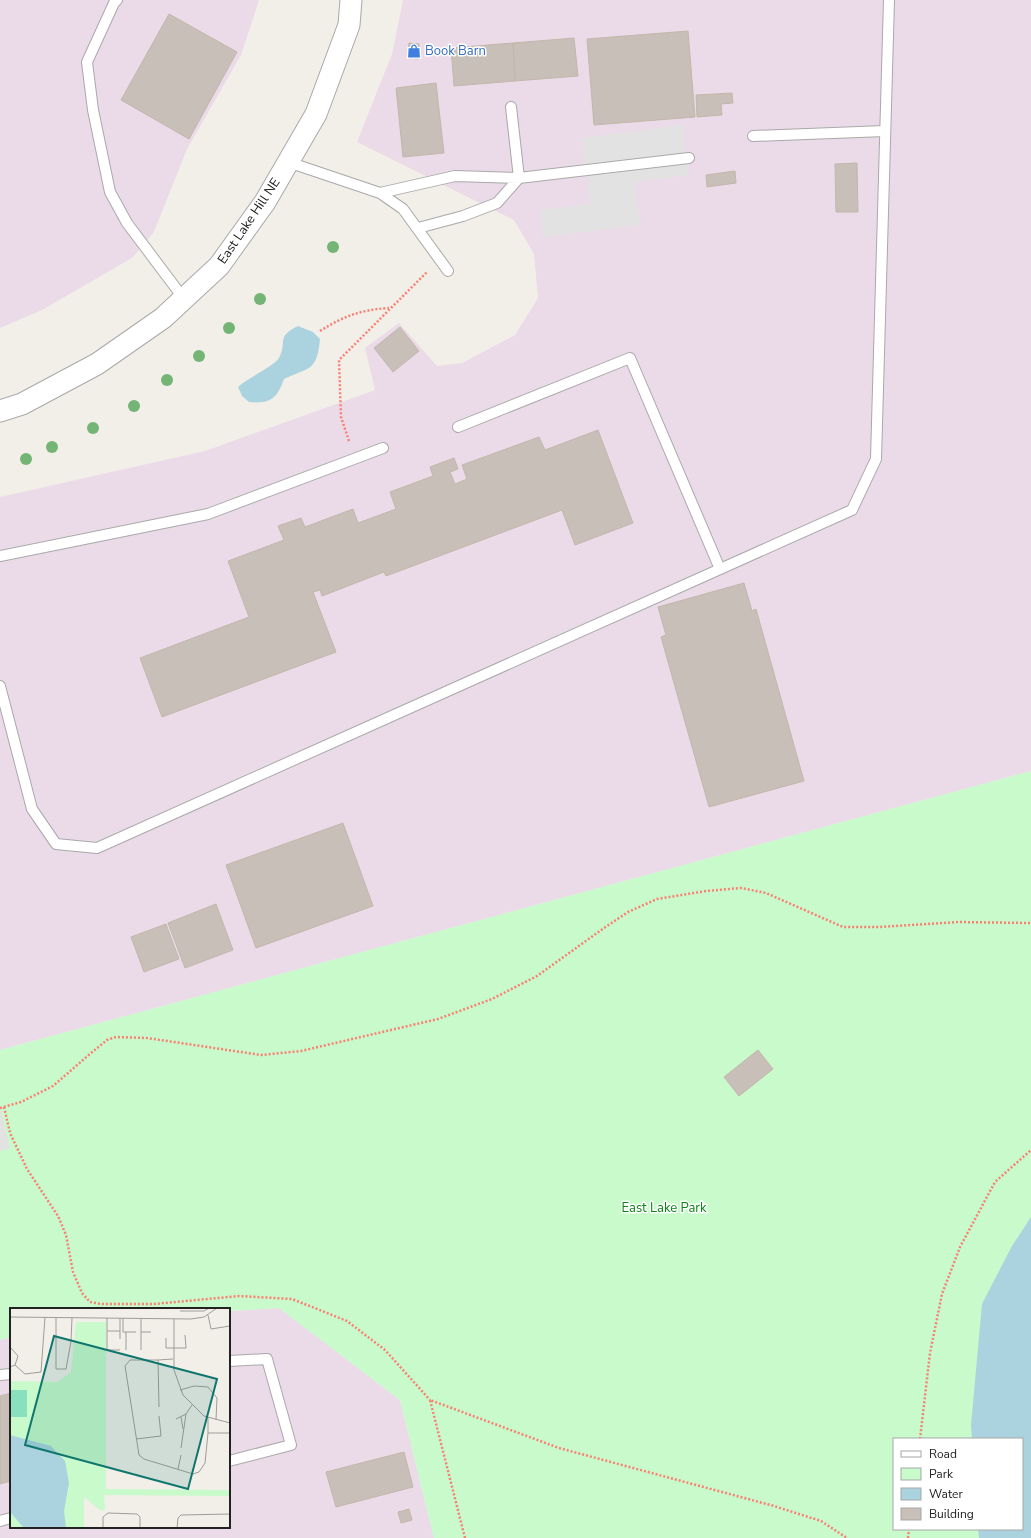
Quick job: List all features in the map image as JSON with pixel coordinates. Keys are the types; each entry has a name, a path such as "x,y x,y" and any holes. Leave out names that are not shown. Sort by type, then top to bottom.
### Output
{"street":[{"name":"East Lake Hill NE","path":"0,411 22,404 97,364 164,318 219,266 265,202 316,114 349,25 351,0"}],"lane":[{"path":"117,0 114,3 86,62 92,110 110,192 127,223 184,299"},
{"path":"0,686 32,809 56,844 97,848 852,510 876,458 889,0"},
{"path":"418,228 463,216 497,203 519,178 511,107"},
{"path":"753,136 885,131"},
{"path":"380,193 455,176 519,178 689,158"},
{"path":"288,162 380,193 403,209 448,271"},
{"path":"458,427 630,358 720,569"},
{"path":"0,556 208,514 383,448"},
{"path":"230,1361 267,1359 291,1445 230,1462"},
{"path":"0,1375 10,1374"},
{"path":"0,1521 10,1518"}],"path":[{"path":"355,459 341,418 339,360 440,258"},
{"path":"320,331 336,321 365,310 390,308"},
{"path":"0,1108 21,1102 53,1086 107,1040 116,1037 146,1038 262,1055 301,1051 438,1019 492,999 537,976 616,920 657,899 706,891 741,888 766,893 843,927 880,928 958,922 1031,923"},
{"path":"4,1108 10,1133 21,1157 27,1169 58,1216 66,1235 73,1272 82,1293 90,1302 101,1304 154,1304 239,1296 292,1299 347,1321 385,1350 430,1400 559,1448 774,1506 821,1521 847,1538"},
{"path":"920,1438 930,1353 945,1287 960,1247 995,1182 1031,1150"},
{"path":"430,1400 465,1538"}],"shaded area":[{"path":"0,0 259,0 241,55 187,149 154,232 132,258 42,310 0,328"},
{"path":"403,0 1031,0 1031,771 0,1050 0,497 205,451 375,390 365,348 399,323 437,366 462,363 515,335 538,298 534,254 514,220 357,142 392,54"},
{"path":"683,125 689,175 635,182 640,225 543,237 540,210 590,204 582,138"},
{"path":"0,1105 10,1148 0,1151"},
{"path":"279,1308 400,1400 434,1538 0,1538 0,1340 10,1337 10,1528 230,1528 230,1311"}],"green space":[{"name":"East Lake Park","path":"1031,771 1031,1538 434,1538 400,1400 279,1308 230,1311 230,1308 10,1308 10,1337 0,1340 0,1050"}],"water":[{"path":"298,326 313,332 320,339 319,350 314,363 306,370 284,379 279,391 272,399 262,402 249,402 242,396 238,387 279,358 283,348 284,337 287,333"},
{"path":"1031,1217 1031,1538 979,1538 978,1530 1023,1530 1023,1438 972,1438 971,1425 982,1304 1012,1246"}],"building":[{"path":"169,14 237,52 189,139 121,100"},
{"path":"688,31 695,117 594,125 587,39"},
{"path":"574,38 578,76 515,81 513,43"},
{"name":"Book Barn","path":"409,43 419,44 418,59 408,58"},
{"path":"513,43 515,81 454,86 451,48"},
{"path":"436,83 444,153 403,157 396,88"},
{"path":"732,93 733,103 721,104 722,115 697,117 696,95"},
{"path":"857,163 858,212 836,212 835,164"},
{"path":"735,171 736,183 707,187 706,175"},
{"path":"400,327 419,351 393,372 374,348"},
{"path":"598,430 633,523 575,545 562,510 386,576 384,572 322,596 320,590 313,592 336,652 162,717 140,658 249,617 228,561 284,540 278,526 301,518 305,527 353,509 358,523 396,509 390,492 433,476 430,467 454,458 458,469 450,472 455,484 467,479 462,465 539,437 545,450"},
{"path":"744,583 752,611 756,609 804,781 709,807 661,637 666,635 658,607"},
{"path":"343,823 373,906 256,948 226,865"},
{"path":"216,904 233,950 185,968 168,923"},
{"path":"166,924 179,959 144,972 131,937"},
{"path":"758,1050 773,1069 739,1096 724,1077"},
{"path":"10,1393 10,1481 0,1484 0,1396"},
{"path":"404,1452 413,1487 336,1507 326,1472"},
{"path":"409,1509 412,1520 401,1523 398,1512"}],"place":[{"name":"Book Barn","path":"414,51"}]}
